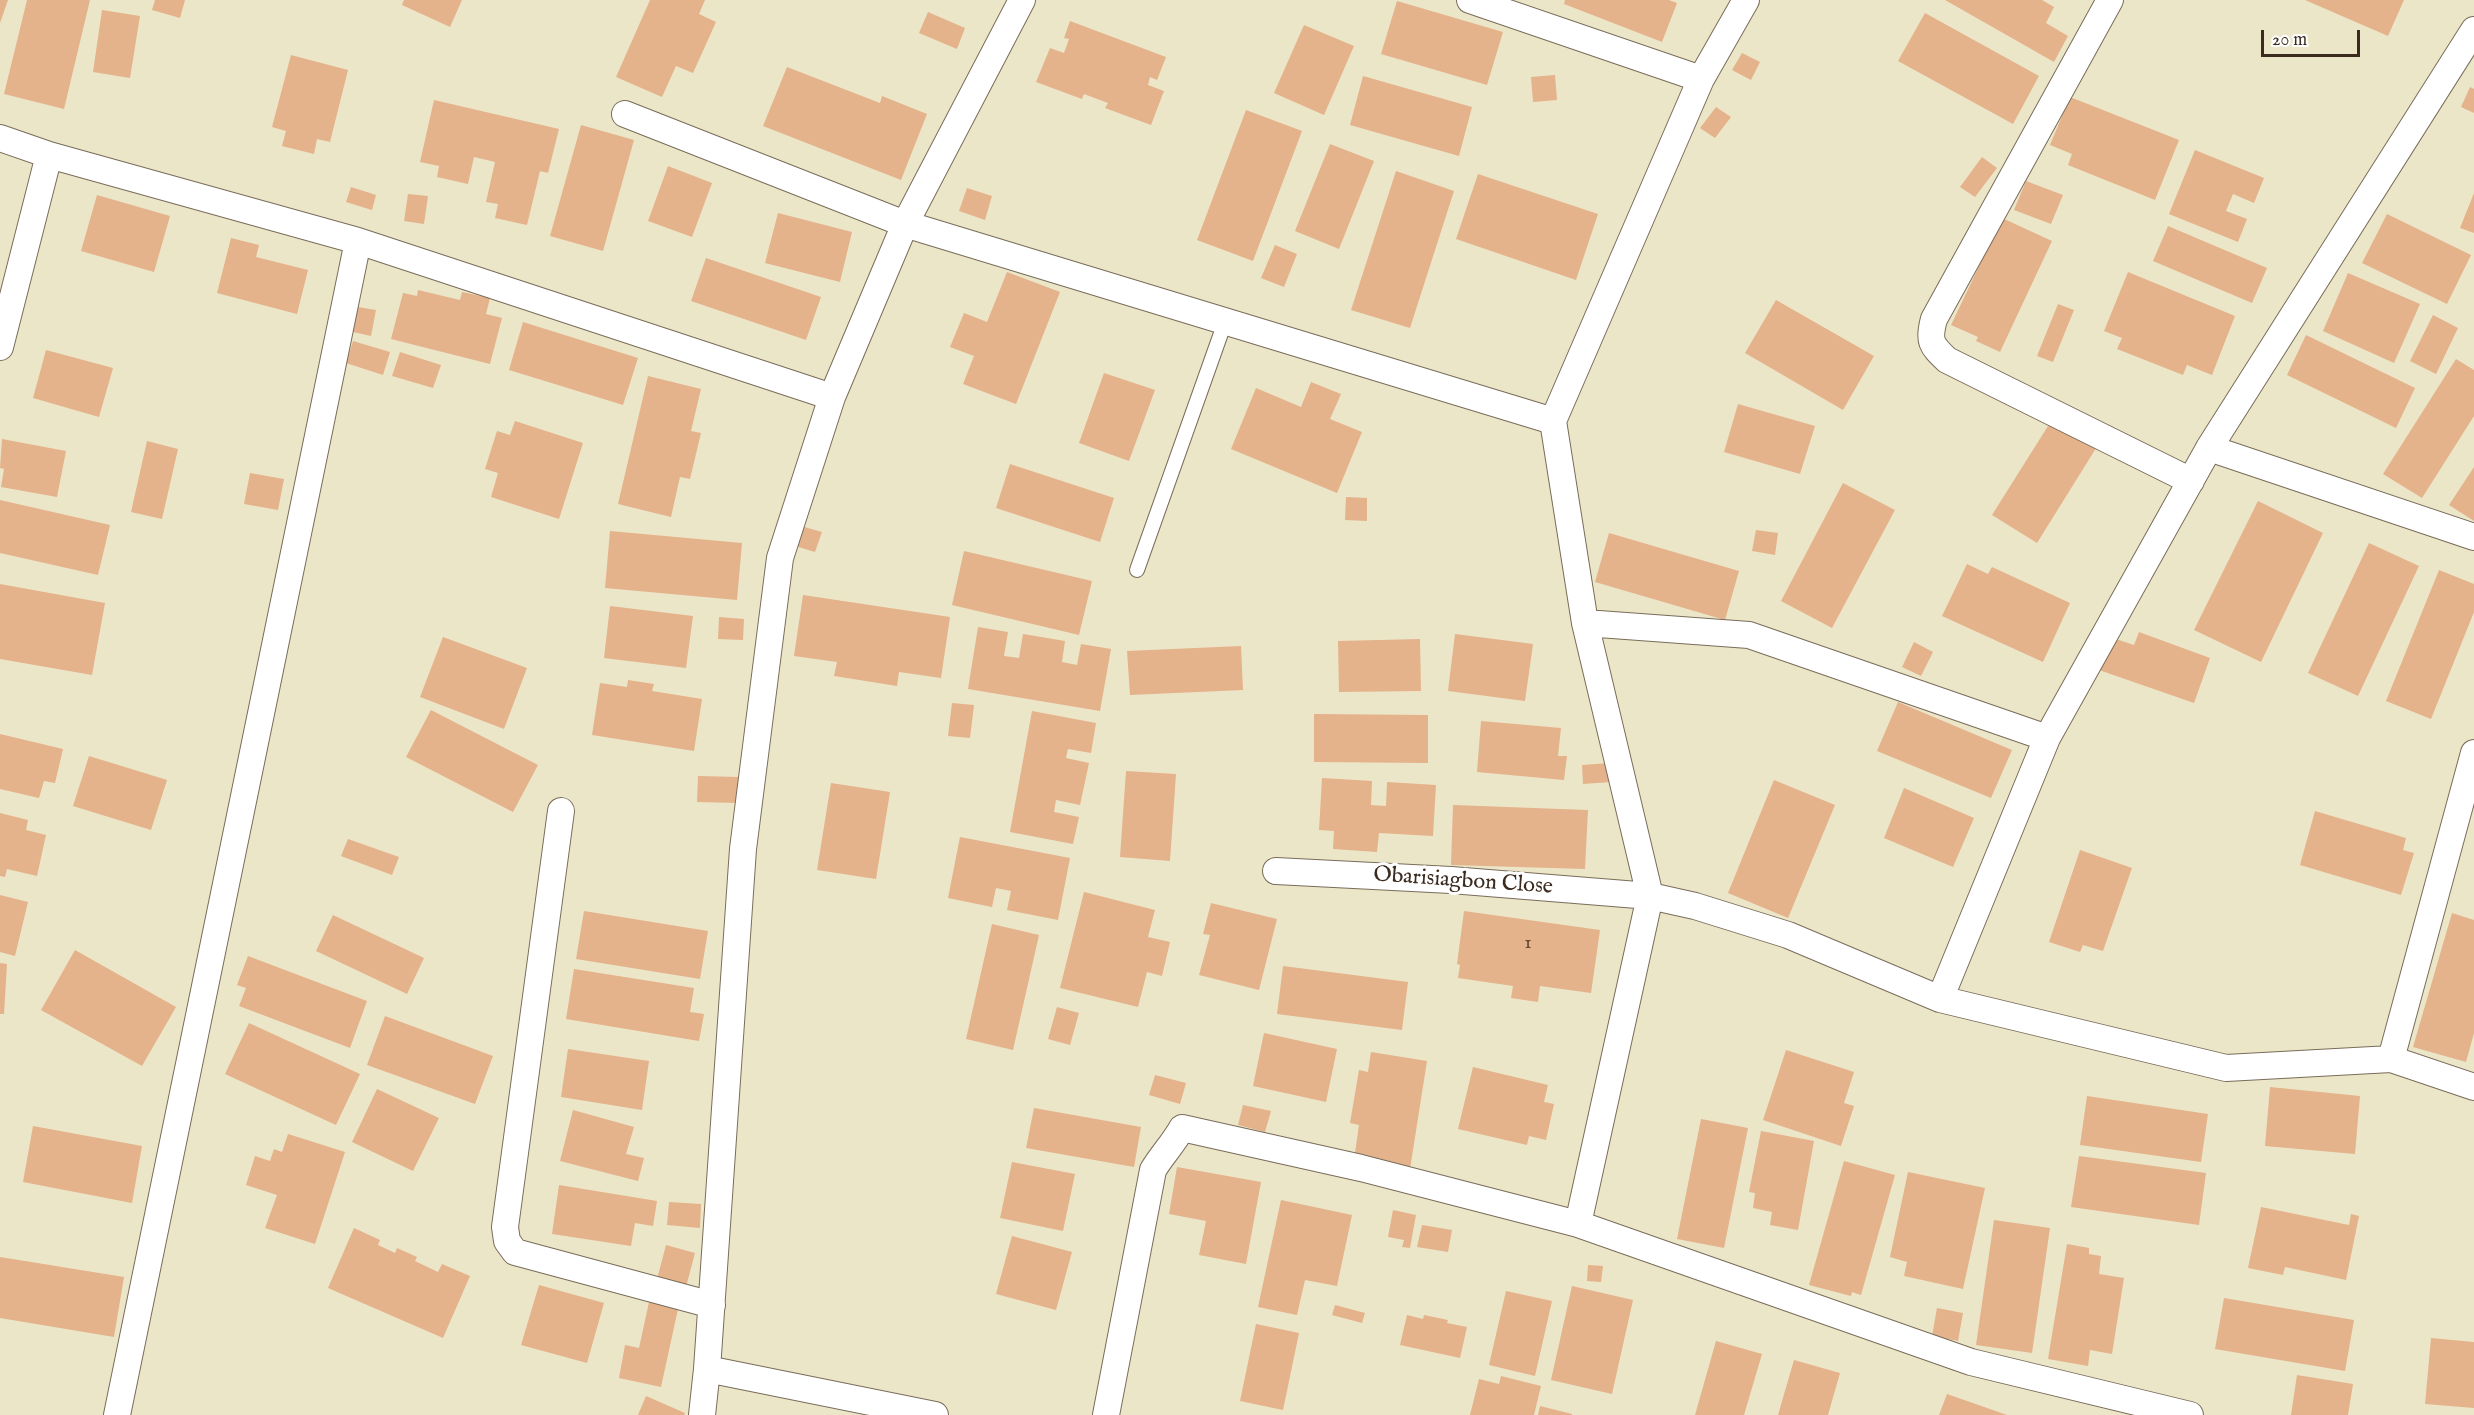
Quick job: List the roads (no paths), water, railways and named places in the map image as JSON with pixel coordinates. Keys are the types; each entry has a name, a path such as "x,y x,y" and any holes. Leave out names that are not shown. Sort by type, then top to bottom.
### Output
{"street":[{"path":"702,1415 712,1305 743,849 780,558 832,397 905,224 1022,0"},
{"path":"1470,0 1701,79"},
{"path":"1578,1224 1650,896 1585,623 1553,421 1701,79 1746,0"},
{"path":"2110,0 1934,319 1930,333 1932,346 1947,360 2191,481"},
{"path":"1940,999 2047,738 2209,448 2474,30"},
{"path":"625,114 905,224 1553,421"},
{"path":"0,138 49,155 358,241 832,397"},
{"path":"0,347 49,155"},
{"path":"117,1415 358,241"},
{"path":"2209,448 2474,537"},
{"path":"1585,623 1749,635 2047,738"},
{"path":"2474,753 2391,1059 2474,1087"},
{"path":"561,810 505,1227 507,1241 515,1252 712,1305"},
{"name":"Obarisiagbon Close","path":"1276,871 1451,880 1650,896 1695,906 1788,934 1940,999 2226,1068 2391,1059"},
{"path":"1106,1415 1153,1170 1161,1157 1172,1147 1182,1128 1361,1168 1578,1224 1971,1362 2190,1415"},
{"path":"707,1369 935,1415"}],"lane":[{"path":"1137,570 1225,322"}]}
